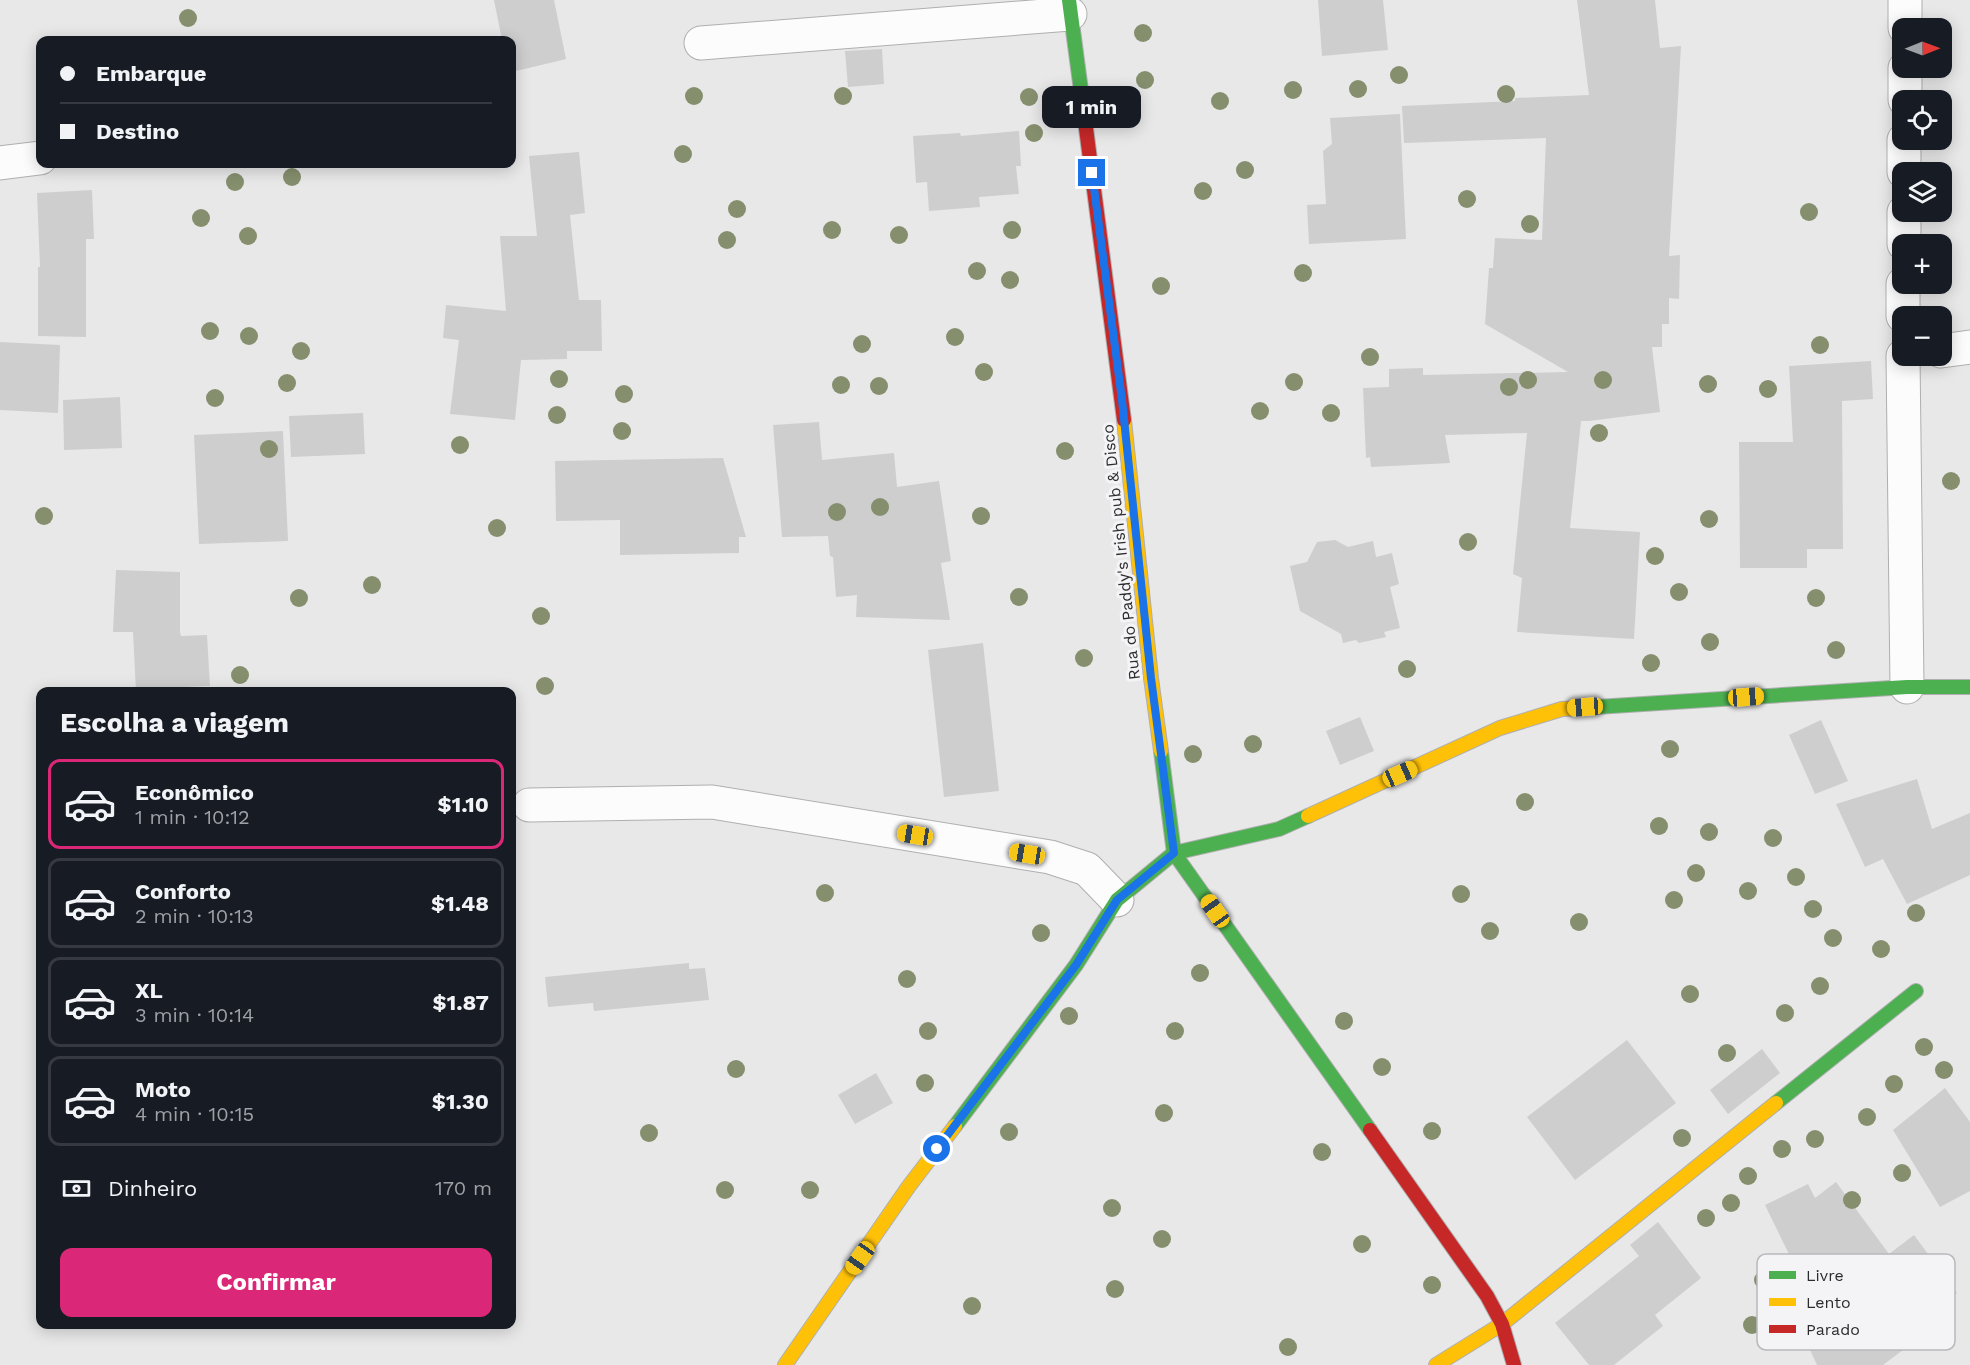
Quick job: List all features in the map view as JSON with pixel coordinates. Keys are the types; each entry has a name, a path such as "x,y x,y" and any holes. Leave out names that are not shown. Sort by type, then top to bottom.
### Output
{"street":[{"path":"1905,0 1905,18"},
{"path":"700,43 1069,7"},
{"name":"Rua do Paddy's Irish pub & Disco","path":"1069,7 1122,400 1151,678 1174,853"},
{"path":"0,163 36,158"},
{"path":"1952,349 1970,347"},
{"path":"1903,366 1907,687"},
{"path":"785,1365 909,1186 1076,965 1117,900 1174,853 1279,829 1500,728 1562,709 1907,687 1970,687"},
{"path":"529,805 712,802 1050,857 1087,869 1117,900"},
{"path":"1174,853 1487,1296 1502,1324 1514,1365"},
{"path":"1436,1365 1502,1324 1916,991"}],"building":[{"path":"494,0 554,0 566,59 516,71 516,36 501,36"},
{"path":"1318,0 1383,0 1388,50 1322,56"},
{"path":"1577,0 1655,0 1660,48 1681,46 1669,256 1680,255 1679,299 1669,298 1669,324 1662,324 1662,347 1652,347 1660,412 1581,421 1570,528 1640,532 1634,639 1517,632 1522,578 1513,574 1527,433 1445,435 1450,463 1371,467 1370,457 1366,458 1363,388 1389,387 1389,369 1423,368 1423,375 1568,372 1485,324 1489,268 1493,268 1495,238 1542,240 1546,138 1404,143 1402,106 1589,95"},
{"path":"882,49 884,84 848,87 845,51"},
{"path":"1400,114 1406,239 1309,244 1307,205 1326,204 1323,151 1332,144 1330,118"},
{"path":"1019,131 1021,166 1016,166 1019,194 979,197 980,207 929,211 927,182 916,183 913,136 960,133 961,136"},
{"path":"579,152 585,213 570,215 579,300 601,300 602,351 567,351 567,359 521,360 515,420 450,414 459,340 443,338 446,305 506,311 500,236 537,236 529,156"},
{"path":"92,190 94,239 86,239 86,337 38,336 38,267 40,267 37,193"},
{"path":"0,342 60,345 58,413 0,410"},
{"path":"1871,361 1873,399 1842,401 1843,549 1807,549 1807,568 1740,568 1739,442 1793,442 1789,366"},
{"path":"120,397 122,448 64,450 63,400"},
{"path":"363,413 365,454 291,457 289,416"},
{"path":"819,422 822,460 894,453 897,487 939,481 951,561 941,563 950,620 856,617 857,595 836,597 833,557 830,556 828,536 782,537 773,425"},
{"path":"283,431 288,541 199,544 194,435"},
{"path":"723,458 746,537 739,537 739,553 620,555 620,520 556,521 555,461"},
{"path":"1335,540 1348,547 1373,541 1376,557 1392,553 1399,584 1390,587 1400,628 1384,632 1386,637 1359,643 1356,640 1343,643 1341,634 1300,611 1290,566 1307,562 1317,542"},
{"path":"116,570 180,572 181,636 207,635 210,686 136,687 133,632 113,632"},
{"path":"983,643 999,791 944,797 928,650"},
{"path":"1360,717 1374,751 1340,765 1326,731"},
{"path":"1821,720 1848,781 1815,794 1789,735"},
{"path":"1917,779 1932,829 1970,813 1970,875 1907,904 1883,859 1865,867 1836,804"},
{"path":"689,963 689,969 705,968 709,1000 594,1011 593,1003 548,1007 545,977"},
{"path":"1627,1040 1676,1103 1575,1180 1527,1117"},
{"path":"1762,1049 1780,1073 1728,1114 1710,1090"},
{"path":"876,1073 893,1103 855,1124 838,1095"},
{"path":"1945,1088 1970,1122 1970,1191 1940,1207 1893,1130"},
{"path":"1836,1182 1889,1254 1789,1254 1765,1205 1808,1184 1815,1198"},
{"path":"1658,1222 1701,1278 1655,1315 1663,1326 1614,1365 1589,1365 1555,1323 1639,1256 1630,1245"},
{"path":"1914,1235 1928,1254 1889,1254"},
{"path":"1810,1350 1903,1350 1883,1365 1817,1365"}],"traffic: fast":[{"path":"1069,0 1084,113"},
{"path":"1581,708 1907,687 1970,687"},
{"path":"955,1126 1076,965 1117,900 1174,853 1161,751"},
{"path":"1308,816 1279,829 1174,853 1370,1130"},
{"path":"1776,1103 1916,991"}],"traffic: slow":[{"path":"1124,420 1151,678 1161,751"},
{"path":"1308,816 1500,728 1562,709 1581,708"},
{"path":"1436,1365 1502,1324 1776,1103"},
{"path":"785,1365 909,1186 955,1126"}],"traffic: jam":[{"path":"1084,113 1124,420"},
{"path":"1370,1130 1487,1296 1502,1324 1514,1365"}],"route":[{"path":"937,1149 1076,965 1117,900 1174,853 1151,678 1122,400 1092,173"}]}
